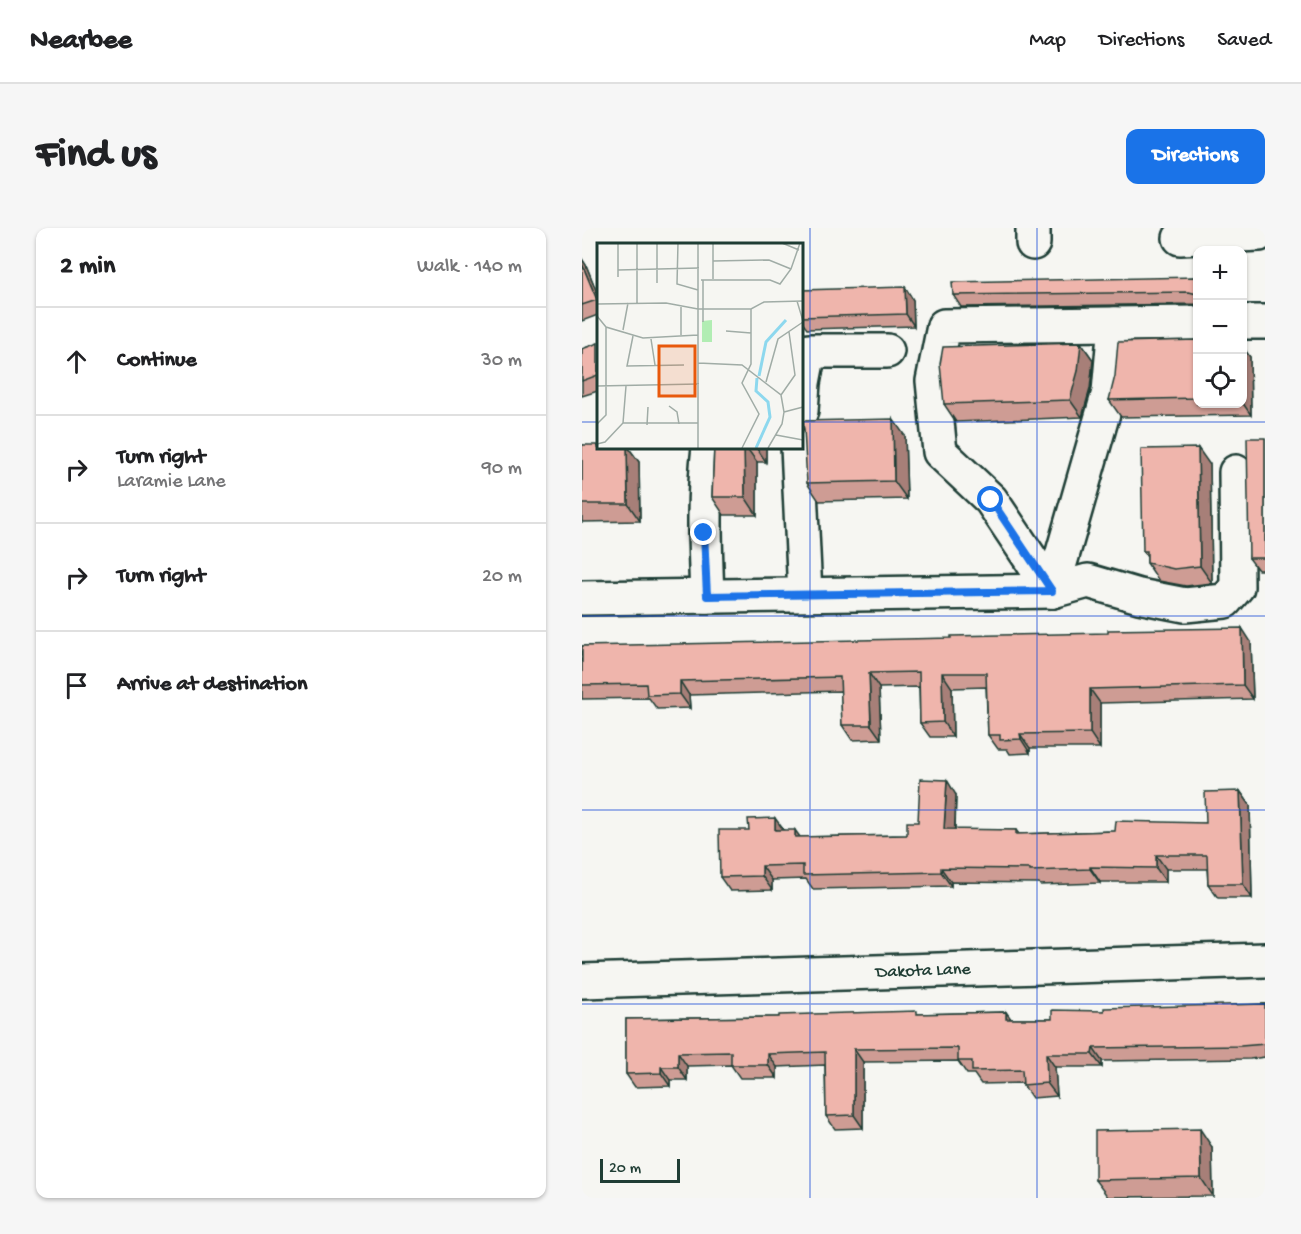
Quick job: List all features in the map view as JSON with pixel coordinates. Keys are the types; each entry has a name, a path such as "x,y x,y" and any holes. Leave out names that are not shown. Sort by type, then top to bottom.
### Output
{"street":[{"path":"1180,238 1259,234 1261,228"},
{"path":"1247,322 1265,322"},
{"path":"1052,591 991,500 939,452 933,381 944,326 1193,323"},
{"path":"1052,591 1109,392 1115,324"},
{"path":"802,397 809,351 887,351"},
{"path":"707,596 704,533 705,477 709,448"},
{"path":"798,448 805,594"},
{"path":"582,598 1052,591 1088,581 1139,596 1185,605 1225,602 1238,586 1236,472"},
{"name":"Dakota Lane","path":"582,981 1265,960"}],"building":[{"path":"582,264 597,300 582,305"},
{"path":"1193,277 1193,293 953,295 952,282"},
{"path":"905,287 906,314 802,317 802,290"},
{"path":"1193,340 1193,398 1109,400 1115,376 1118,342"},
{"path":"597,343 597,375 582,381 582,349"},
{"path":"1081,343 1078,371 1070,400 944,404 940,364 943,347"},
{"path":"893,419 894,481 807,483 802,421"},
{"path":"1247,438 1265,438 1265,558 1249,558"},
{"path":"582,445 597,445 597,448 627,448 628,504 582,504"},
{"path":"714,448 744,448 745,497 712,497"},
{"path":"1198,448 1200,566 1174,569 1147,563 1147,551 1143,551 1141,449"},
{"path":"1242,628 1243,685 1090,689 1090,733 1020,734 1021,739 1000,740 1000,735 988,735 986,673 942,673 943,722 920,723 919,672 869,673 871,725 842,725 840,677 680,681 680,694 647,695 646,684 582,685 582,646 951,638 951,636 1108,633 1108,630"},
{"path":"920,779 947,780 944,829 1016,830 1016,834 1115,831 1116,821 1206,823 1205,792 1240,791 1243,884 1208,884 1207,855 1156,855 1156,868 1090,867 1090,869 1030,871 1030,869 941,868 941,872 803,875 803,865 762,866 762,876 720,877 719,830 749,830 748,819 775,818 775,830 795,830 795,837 907,835 907,822 918,822"},
{"path":"1265,1004 1265,1044 1093,1048 1092,1054 1046,1054 1047,1083 1023,1085 1022,1070 972,1071 972,1061 958,1061 958,1048 854,1049 854,1115 826,1116 825,1052 768,1054 768,1065 731,1065 731,1052 678,1053 678,1067 661,1067 661,1073 626,1074 626,1019 779,1017 779,1015 917,1011 917,1014 1006,1012 1006,1019 1052,1019 1052,1010 1104,1011 1104,1008"},
{"path":"1200,1129 1201,1178 1095,1180 1095,1131"}],"route":[{"path":"704,533 707,596 1052,591 991,500"}]}
